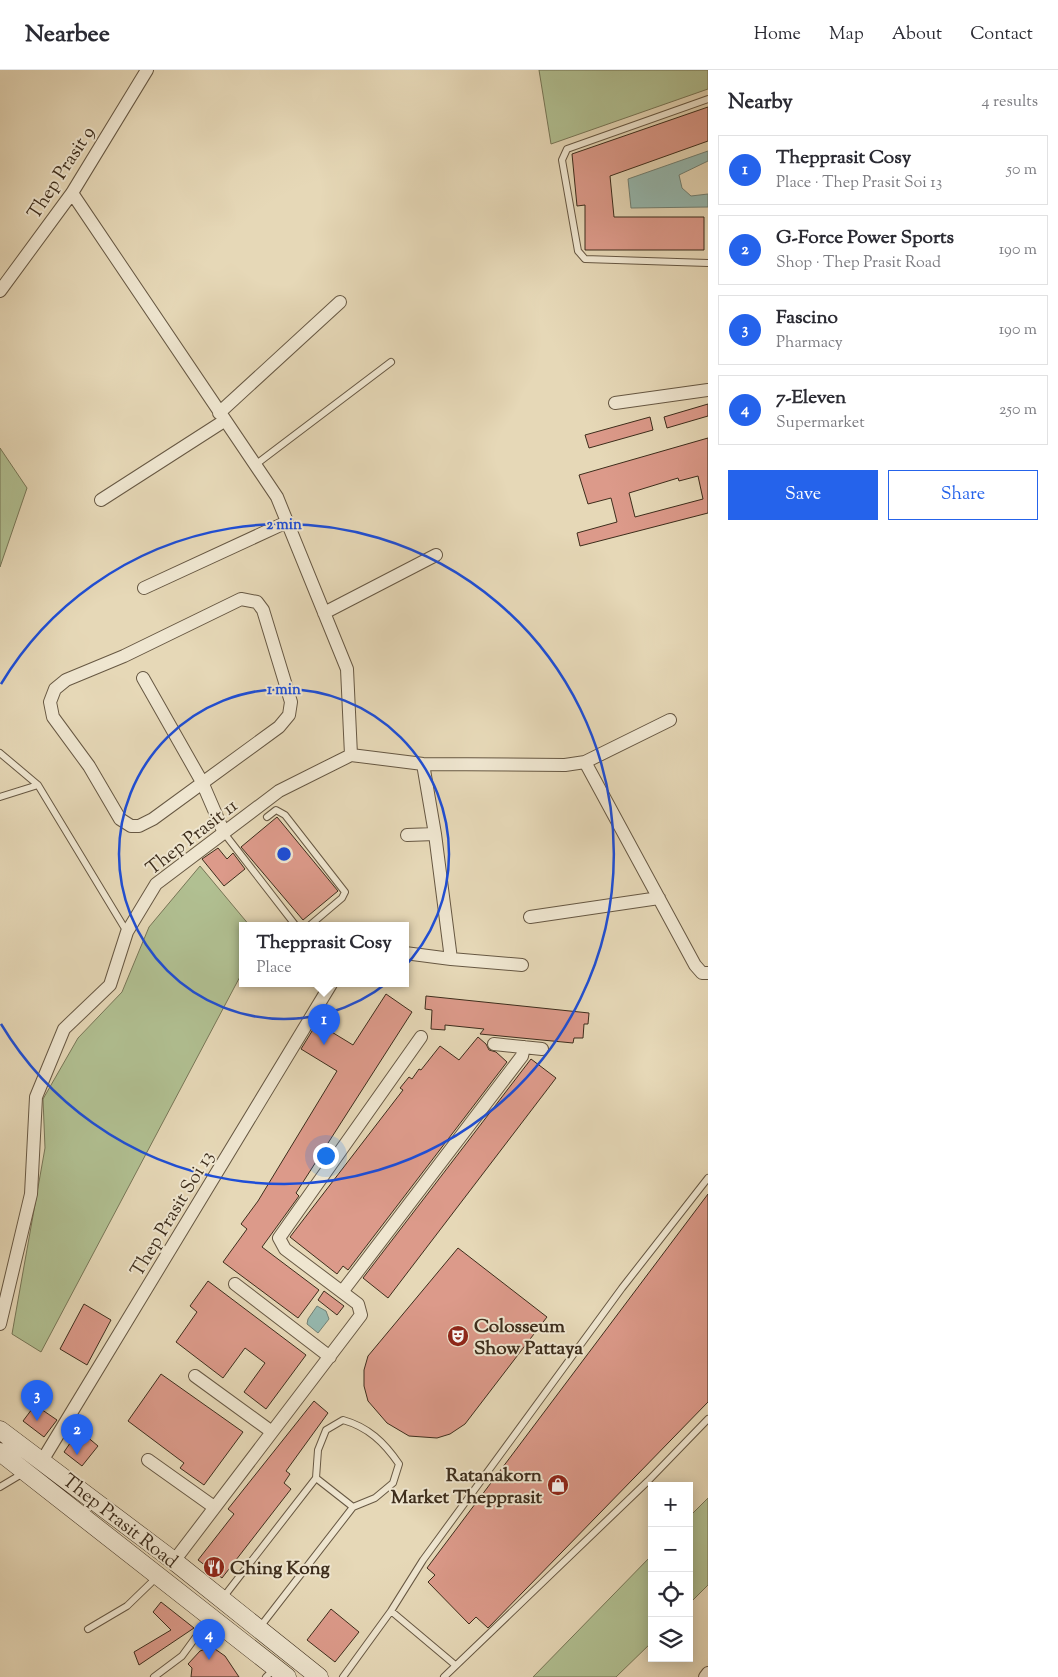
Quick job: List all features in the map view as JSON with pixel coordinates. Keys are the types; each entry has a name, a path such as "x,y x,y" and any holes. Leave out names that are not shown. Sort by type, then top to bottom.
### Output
{"main road":[{"name":"Thep Prasit Road","path":"0,1430 174,1561 319,1677"},
{"name":"Thep Prasit Road","path":"0,1452 211,1616 276,1674"}],"street":[{"name":"Thep Prasit 9","path":"0,291 72,193 147,70"},
{"path":"72,193 221,417 277,497 347,669 351,755 423,764 566,765 585,762 670,720"},
{"path":"101,500 221,417 340,302"},
{"path":"615,403 708,390"},
{"path":"144,588 287,522"},
{"path":"324,612 436,555"},
{"path":"242,599 250,600 257,602 263,610 291,708 286,721 279,727 202,782 153,819 139,826 130,826 120,819 89,766 53,716 50,702 55,689 66,680 124,656 242,599"},
{"path":"143,678 202,782 224,832"},
{"name":"Thep Prasit 11","path":"0,1324 30,1194 36,1097 64,1029 110,985 127,932 156,884 279,791 351,755"},
{"path":"585,762 695,965 702,972 708,973"},
{"path":"423,764 435,834 451,959"},
{"path":"407,834 435,834"},
{"path":"530,917 659,898"},
{"path":"409,954 522,965"},
{"name":"Thep Prasit Soi 13","path":"42,1461 329,987"},
{"path":"174,1561 361,1315 358,1304 285,1249 279,1238 421,1037"},
{"path":"494,1044 542,1049"},
{"path":"342,1292 522,1056 524,1047"},
{"path":"235,1284 330,1357"},
{"path":"195,1376 272,1432"},
{"path":"148,1460 214,1507"},
{"path":"704,1677 708,1673"}],"lane":[{"path":"708,99 567,149 562,160 578,251 582,258 588,260 708,263"},
{"path":"255,465 391,362"},
{"path":"0,753 38,785 127,932"},
{"path":"0,797 38,785"},
{"path":"267,818 276,810 285,815 346,892 345,896 314,922"},
{"path":"224,832 293,922"},
{"path":"343,1677 390,1611 423,1560 598,1320 708,1178"},
{"path":"444,1677 454,1664 511,1614 648,1481 708,1419"},
{"path":"221,1600 316,1478 318,1450 326,1430 343,1420 361,1425 387,1447 398,1464 393,1483 375,1498 353,1507 258,1629"},
{"path":"0,1487 25,1472"},
{"path":"316,1478 353,1507"},
{"path":"88,1629 127,1606 158,1575"},
{"path":"390,1611 454,1664"},
{"path":"154,1677 182,1656 211,1616"}],"green space":[{"path":"539,70 708,70 708,89 551,144"},
{"path":"0,448 27,488 0,567"},
{"path":"200,866 247,922 239,922 239,979 41,1352 12,1334 45,1148 43,1099 78,1038 122,992 149,927"},
{"path":"708,1498 708,1585 693,1600 693,1527 693,1513"},
{"path":"648,1559 648,1646 616,1677 533,1677"}],"water":[{"path":"708,151 708,161 679,175 682,188 691,196 708,194 708,207 631,208 628,179"},
{"path":"317,1306 326,1311 329,1319 318,1333 307,1324 308,1319"}],"building":[{"path":"708,107 708,141 610,176 614,217 704,217 704,250 585,250 585,205 577,206 572,154"},
{"path":"708,404 708,416 667,428 664,417"},
{"path":"650,417 653,430 589,448 585,435"},
{"path":"708,438 708,513 580,546 577,533 617,522 611,498 588,504 579,475","holes":["698,476 703,499 635,517 629,493 678,478 679,481"]},
{"path":"277,817 338,891 303,920 241,847"},
{"path":"218,848 227,859 233,853 245,869 224,886 202,859"},
{"path":"386,994 412,1012 296,1193 299,1196 262,1247 319,1290 298,1318 223,1262 247,1229 241,1224 258,1201 337,1071 301,1049 317,1023 353,1045"},
{"path":"426,996 589,1013 588,1024 584,1024 583,1038 574,1038 573,1043 480,1034 484,1029 445,1025 445,1030 431,1029 432,1010 425,1009"},
{"path":"478,1037 486,1044 489,1050 496,1052 507,1062 348,1270 343,1266 337,1274 290,1237 403,1090 400,1088 409,1077 412,1079 419,1069 421,1070 440,1046 459,1060"},
{"path":"531,1059 556,1078 388,1298 363,1278"},
{"name":"Ratanakorn Market Thepprasit","path":"708,1194 708,1402 488,1628 476,1617 469,1624 428,1582 435,1575 427,1568"},
{"name":"Colosseum Show Pattaya","path":"458,1248 547,1317 465,1424 450,1434 437,1438 409,1436 387,1423 368,1401 364,1386 364,1370 368,1356"},
{"path":"208,1281 306,1355 266,1409 244,1392 265,1363 245,1348 223,1378 176,1342 197,1312 190,1306"},
{"path":"324,1291 344,1306 337,1315 318,1300"},
{"path":"84,1304 111,1320 87,1365 60,1349"},
{"path":"161,1374 243,1432 204,1485 180,1468 184,1463 128,1421"},
{"path":"314,1401 328,1413 286,1471 290,1474 284,1483 291,1489 222,1578 198,1560 234,1514 228,1509"},
{"path":"35,1405 57,1420 44,1437 23,1421"},
{"path":"79,1430 98,1446 82,1466 64,1452"},
{"path":"161,1602 194,1628 139,1665 134,1652 171,1630 153,1612"},
{"path":"331,1609 359,1632 335,1662 307,1640"},
{"path":"208,1648 215,1649 225,1656 239,1677 191,1677 192,1668 188,1664 200,1651"}],"place":[{"name":"Thepprasit Cosy","path":"324,1045"},
{"name":"Colosseum Show Pattaya","path":"458,1336"},
{"name":"Fascino","path":"37,1421"},
{"name":"G-Force Power Sports","path":"77,1455"},
{"name":"Ratanakorn Market Thepprasit","path":"558,1485"},
{"name":"Ching Kong","path":"214,1567"},
{"name":"7-Eleven","path":"209,1660"}]}
